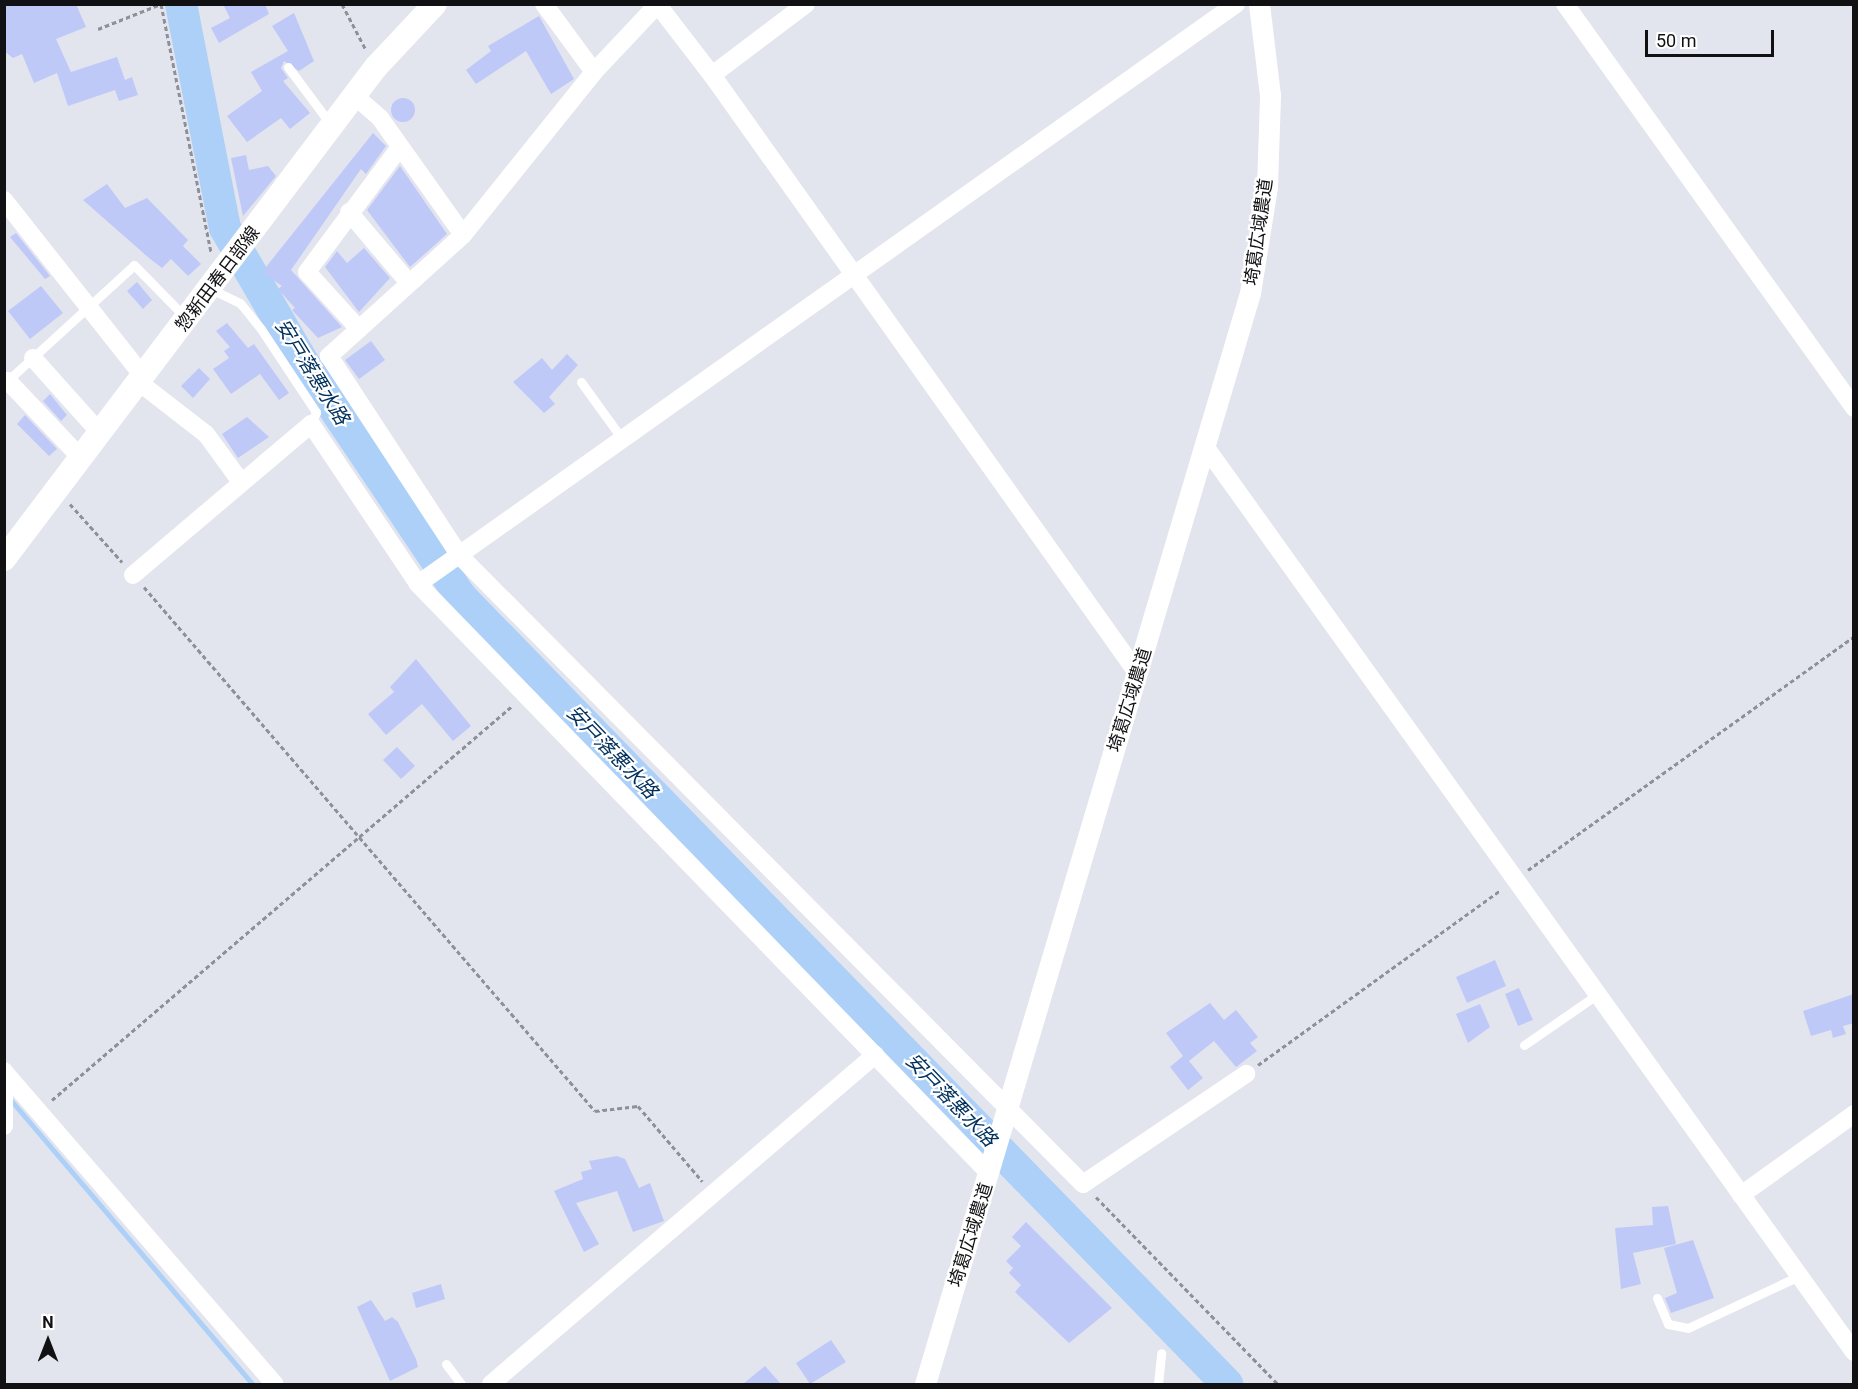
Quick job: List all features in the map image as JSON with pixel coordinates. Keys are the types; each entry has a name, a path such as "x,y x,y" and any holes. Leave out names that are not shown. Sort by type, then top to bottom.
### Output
{"main road":[{"name":"惣新田春日部線","path":"5,556 59,490 188,320 356,97 376,67 435,4"}],"street":[{"path":"544,4 594,72"},
{"path":"1138,674 853,277 712,75 658,4 594,72 463,235 329,356 459,555 1006,1118 1083,1184 1246,1074"},
{"path":"712,75 806,4"},
{"path":"418,584 1236,4"},
{"name":"埼葛広域農道","path":"925,1384 1207,449 1250,293 1267,187 1270,95 1259,4"},
{"path":"1565,4 1854,408"},
{"path":"356,97 400,147 463,235"},
{"path":"359,328 307,272 349,212 400,147"},
{"path":"4,200 89,307 142,380 206,434 241,482"},
{"path":"349,212 409,283"},
{"path":"33,358 101,434"},
{"path":"6,382 82,459"},
{"path":"133,575 311,424 418,584 875,1055 991,1169"},
{"path":"1207,449 1854,1352"},
{"path":"491,1384 875,1055"},
{"path":"5,1072 275,1384"},
{"path":"4,1126 5,1072"},
{"path":"1741,1195 1854,1114"}],"lane":[{"path":"288,67 332,127"},
{"path":"6,382 134,265 188,320"},
{"path":"214,285 240,303 261,328 316,412 311,424"},
{"path":"581,382 623,440"},
{"path":"1524,1045 1598,994"},
{"path":"1657,1298 1668,1324 1688,1328 1799,1276"},
{"path":"1158,1384 1161,1353"},
{"path":"446,1364 461,1384"}],"path":[{"path":"98,29 161,4 214,285"},
{"path":"342,4 376,67"},
{"path":"59,490 595,1111 638,1106 712,1194"},
{"path":"1246,1074 1854,637"},
{"path":"40,1110 524,695"},
{"path":"1083,1184 1278,1384"}],"building":[{"path":"4,4 76,4 86,27 56,39 71,72 117,57 125,80 132,77 138,95 119,101 115,90 68,106 57,73 34,83 22,54 13,58 4,51"},
{"path":"223,4 265,4 269,14 219,43 211,28 230,18"},
{"path":"294,13 314,61 299,71 284,61 281,68 288,78 283,81 310,113 290,129 281,118 247,142 227,116 262,91 251,72 288,51 272,26"},
{"path":"539,16 574,79 551,94 526,51 476,84 466,70 491,51 488,46"},
{"path":"403,98 412,101 415,110 412,119 403,122 394,119 391,110 394,101"},
{"path":"373,133 386,146 366,174 361,169 291,270 342,327 318,338 292,310 295,308 278,289 282,286 262,272"},
{"path":"246,155 249,170 268,166 276,176 243,216 231,158"},
{"path":"400,166 447,234 410,267 367,210"},
{"path":"107,184 125,208 147,198 188,240 183,246 201,264 188,276 171,259 162,268 149,258 83,200"},
{"path":"16,233 50,276 45,279 10,237"},
{"path":"364,248 390,278 359,312 325,267 337,251 347,263"},
{"path":"137,282 152,300 143,309 127,291"},
{"path":"41,286 63,313 30,339 8,311"},
{"path":"227,323 248,348 254,344 289,393 279,400 260,374 231,394 213,369 229,358 224,351 230,347 216,331"},
{"path":"371,341 385,360 359,379 345,360"},
{"path":"567,354 578,365 549,397 555,404 544,413 513,382 542,358 552,370"},
{"path":"199,368 210,379 193,398 181,386"},
{"path":"50,394 67,415 61,421 43,401"},
{"path":"25,415 57,449 49,456 17,424"},
{"path":"247,417 269,437 238,458 222,434"},
{"path":"416,659 471,726 453,741 422,704 386,735 368,714 394,692 390,687"},
{"path":"397,747 415,766 401,779 383,760"},
{"path":"1495,960 1506,986 1467,1003 1456,977"},
{"path":"1519,988 1533,1020 1518,1026 1505,994"},
{"path":"1854,994 1854,1023 1843,1026 1846,1034 1833,1038 1831,1030 1811,1036 1803,1011"},
{"path":"1210,1003 1224,1020 1236,1010 1258,1037 1250,1043 1257,1051 1236,1067 1214,1041 1189,1061 1203,1078 1188,1090 1170,1067 1183,1056 1166,1033"},
{"path":"1480,1004 1490,1027 1468,1043 1456,1014"},
{"path":"617,1156 625,1159 639,1188 650,1183 664,1221 633,1232 617,1191 576,1203 599,1244 584,1252 554,1191 583,1179 581,1172 592,1169 589,1161"},
{"path":"1668,1206 1676,1244 1633,1253 1641,1284 1621,1289 1615,1228 1653,1225 1652,1207"},
{"path":"1026,1222 1112,1308 1069,1343 1015,1292 1021,1285 1009,1273 1013,1268 1006,1261 1021,1246 1012,1237"},
{"path":"1693,1240 1714,1298 1671,1313 1665,1298 1677,1293 1664,1248"},
{"path":"441,1284 445,1299 416,1308 412,1293"},
{"path":"371,1300 385,1321 392,1317 398,1322 418,1367 390,1381 357,1307"},
{"path":"831,1340 846,1362 810,1384 796,1363"},
{"path":"765,1366 781,1384 743,1384"}],"waterway":[{"name":"安戸落悪水路","path":"181,4 225,228 303,362 460,596 1227,1384"},
{"path":"9,1098 252,1384"}]}
